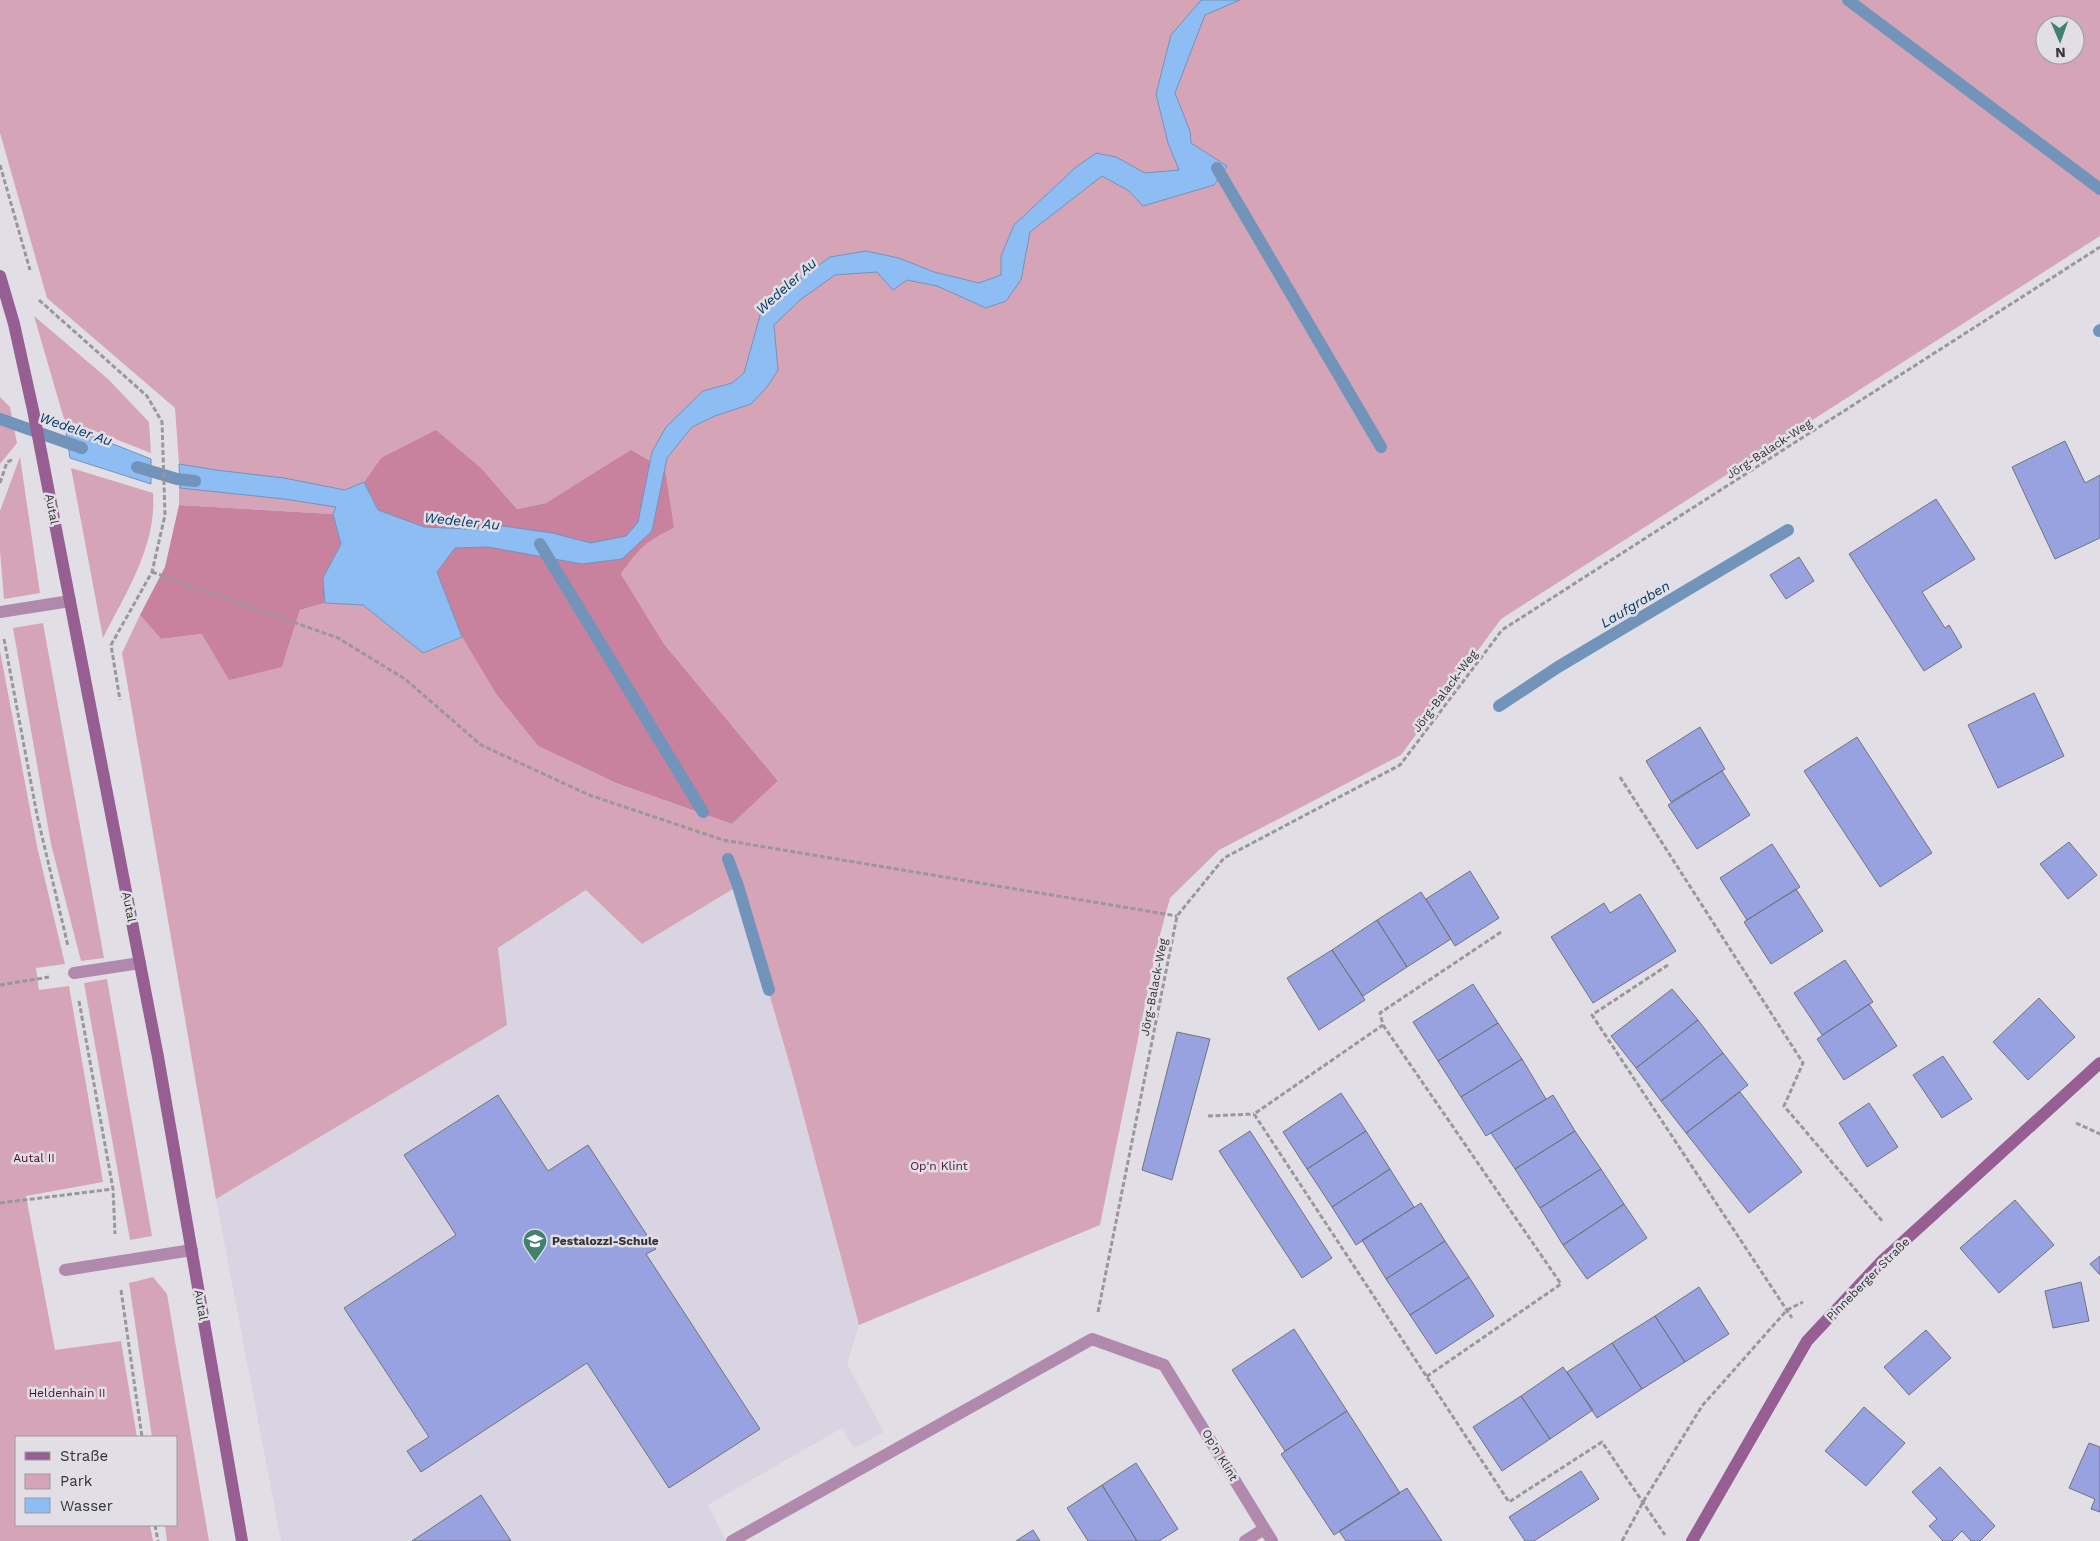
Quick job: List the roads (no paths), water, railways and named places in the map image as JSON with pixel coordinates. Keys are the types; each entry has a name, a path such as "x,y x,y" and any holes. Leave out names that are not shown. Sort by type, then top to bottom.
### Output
{"street":[{"name":"Autal","path":"0,276 14,324 33,410 140,963 242,1541"},
{"path":"0,612 70,601"},
{"path":"74,973 140,963"},
{"name":"Pinneberger Straße","path":"1692,1541 1807,1341 1902,1243 2100,1063"},
{"path":"65,1270 192,1250"},
{"name":"Op'n Klint","path":"732,1541 1092,1340 1164,1365 1272,1541"},
{"path":"1245,1541 1264,1529"}],"water":[{"path":"1201,0 1240,0 1205,15 1175,93 1190,131 1191,143 1227,166 1214,185 1143,206 1129,191 1102,176 1030,232 1021,280 1006,301 986,308 937,286 907,280 893,290 877,272 835,275 800,300 774,325 778,370 767,387 751,404 715,416 692,427 667,458 652,531 622,559 582,564 488,547 455,548 437,572 462,637 423,653 363,605 325,603 323,578 341,544 333,514 336,507 284,499 180,488 179,464 284,478 345,490 364,482 378,510 424,527 468,529 503,526 552,533 591,543 626,536 638,522 652,452 666,427 703,391 732,383 744,373 761,312 783,292 830,257 866,251 899,258 934,272 979,283 1001,275 1001,256 1014,225 1075,168 1096,153 1116,157 1145,173 1179,170 1168,143 1156,94 1171,35"},
{"path":"65,425 151,459 151,484 70,458"}],"waterway":[{"path":"1848,0 2100,189"},
{"path":"1217,168 1381,447"},
{"name":"Wedeler Au","path":"0,419 82,448"},
{"name":"Wedeler Au","path":"137,467 177,479 195,481"},
{"name":"Laufgraben","path":"1499,706 1558,667 1788,530"},
{"path":"540,544 703,812"},
{"path":"728,859 769,990"}],"place":[{"name":"Pestalozzi-Schule","path":"535,1262"}],"park label":[{"name":"Autal II","path":"34,1158"},
{"name":"Heldenhain II","path":"67,1393"}]}
